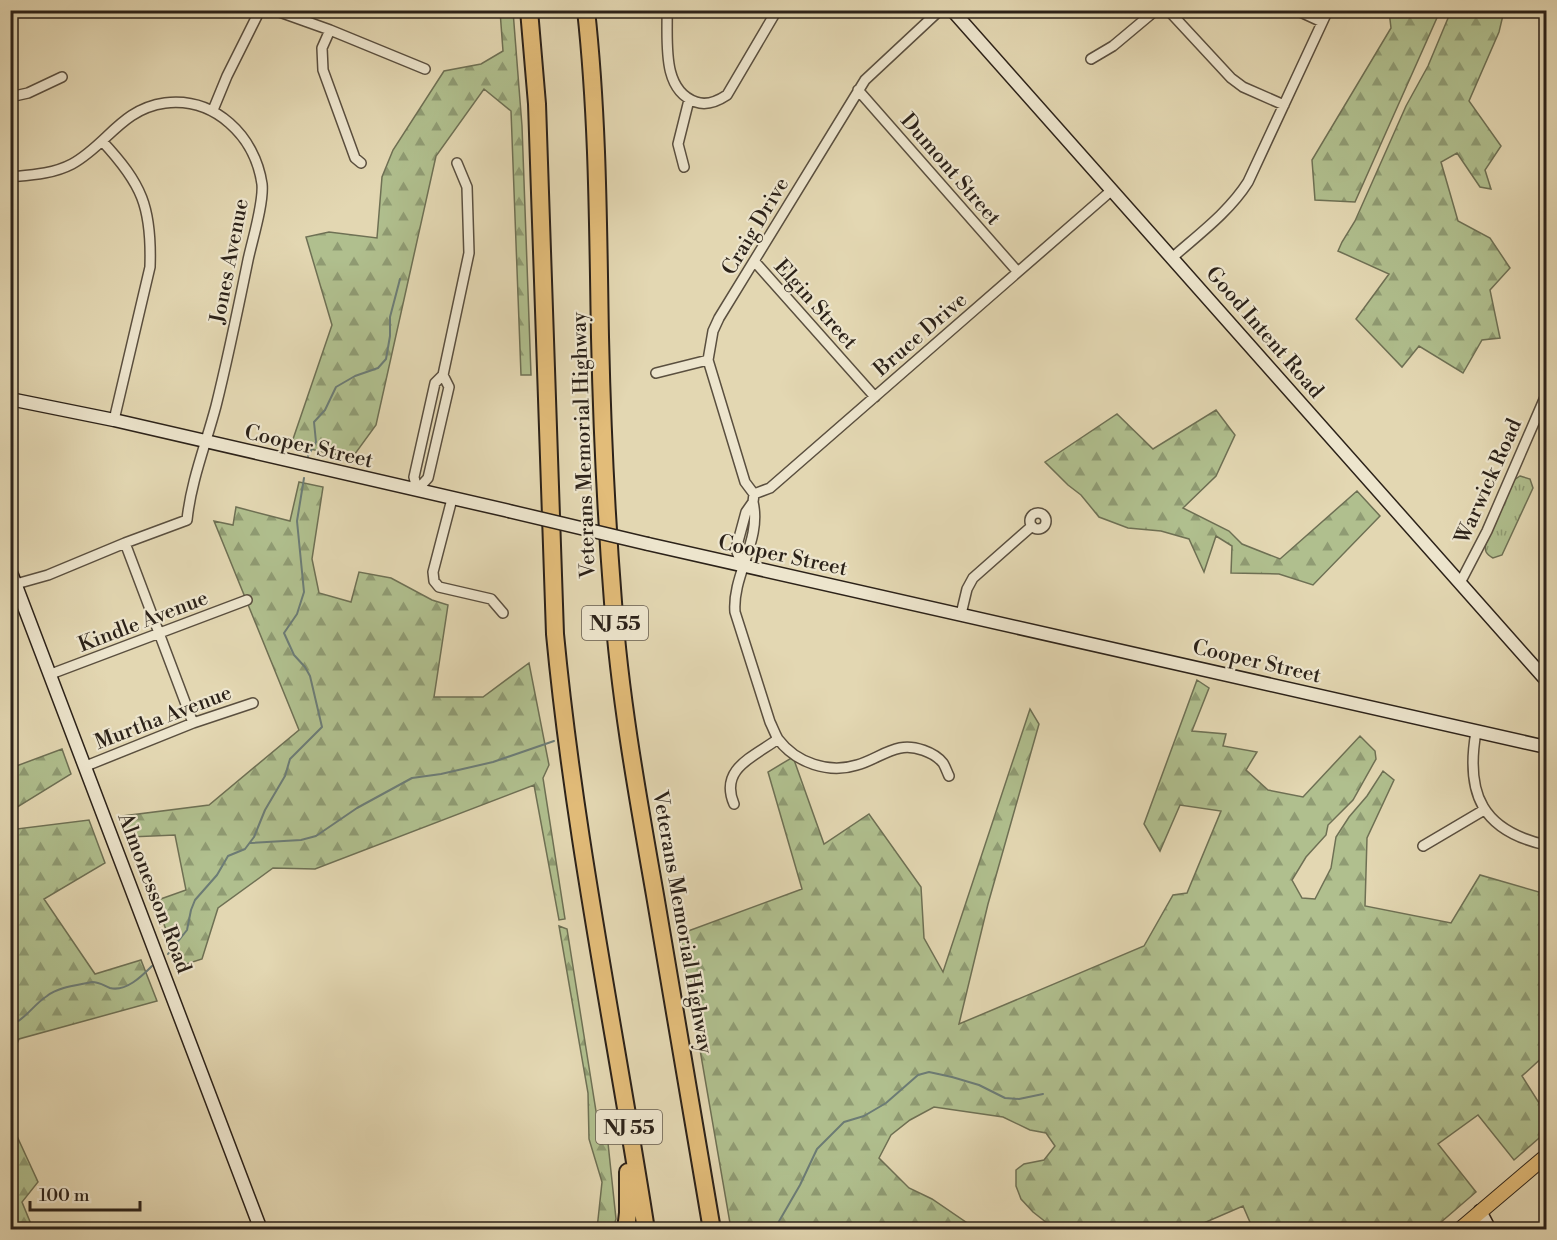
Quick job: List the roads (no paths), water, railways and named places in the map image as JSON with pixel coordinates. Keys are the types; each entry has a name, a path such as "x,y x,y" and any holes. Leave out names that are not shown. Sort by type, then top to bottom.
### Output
{"highway":[{"name":"Veterans Memorial Highway","path":"529,10 537,104 555,634 563,714 646,1230"},
{"name":"Veterans Memorial Highway","path":"586,10 592,72 598,207 600,340 613,606 628,731 642,820 712,1230"},
{"path":"612,1025 628,1178 626,1230"}],"main road":[{"name":"Good Intent Road","path":"952,10 1461,581 1546,680"},
{"name":"Cooper Street","path":"10,399 114,420 742,566 1546,747"},
{"name":"Almonesson Road","path":"10,570 261,1230"},
{"path":"1459,1230 1546,1155"},
{"path":"1480,1211 1490,1230"}],"street":[{"path":"213,110 260,10"},
{"path":"274,10 425,69"},
{"path":"667,10 672,79 676,87 689,100 701,104 711,103 727,95 777,10"},
{"name":"Craig Drive","path":"753,498 745,482 708,360 713,331 865,80 940,10"},
{"path":"1091,59 1113,46 1156,10"},
{"path":"1168,10 1231,78 1243,87 1284,105"},
{"path":"1296,10 1322,22"},
{"path":"1173,257 1240,195 1328,10"},
{"path":"330,30 322,48 323,70 355,158 362,163"},
{"path":"10,97 28,93 62,77"},
{"name":"Dumont Street","path":"858,90 1017,272"},
{"path":"684,167 678,144 689,100"},
{"name":"Jones Avenue","path":"10,177 41,174 73,164 133,113 165,103 183,103 213,110 236,127 249,146 262,186 223,377 206,443 200,457 187,520 125,543"},
{"path":"102,141 132,177 140,191 146,208 151,242 150,267 114,420"},
{"path":"417,490 414,477 432,394 435,383 442,375 469,253 467,187 457,163"},
{"name":"Bruce Drive","path":"753,498 770,488 1112,190"},
{"name":"Elgin Street","path":"754,262 875,397"},
{"path":"656,373 708,360"},
{"path":"417,490 428,478 447,398 449,387 442,375"},
{"name":"Warwick Road","path":"1461,581 1487,531 1546,395"},
{"path":"753,498 746,512 736,549 742,566 734,600 735,612 770,722 778,739 800,758 820,767 833,768 860,765 901,748 919,749 943,763 949,776"},
{"path":"452,499 433,572 434,581 447,590 491,599 503,613"},
{"path":"961,614 967,589 973,578 1032,526"},
{"path":"16,584 48,575 125,543 193,723"},
{"name":"Kindle Avenue","path":"51,674 247,600"},
{"name":"Murtha Avenue","path":"86,766 193,723 253,703"},
{"path":"1476,732 1471,758 1479,798 1484,810 1515,836 1546,845"},
{"path":"734,804 729,783 733,773 778,739"},
{"path":"1423,846 1484,810"}],"waterway":[{"path":"308,456 316,442 314,422 325,410 336,387 355,376 378,368 386,359 390,336 390,317 400,279"},
{"path":"168,954 187,930 195,900 217,875 228,856 245,849 254,837 265,810 285,776 290,759 322,727 310,676 294,655 284,633 297,614 304,592 297,521 304,478"},
{"path":"250,843 301,840 316,836 357,808 412,778 493,762 554,741"},
{"path":"10,1026 21,1020 42,1000 57,990 92,982 110,988 122,988 152,966"},
{"path":"774,1230 800,1185 817,1149 844,1122 864,1116 886,1103 918,1075 929,1072 952,1077 979,1085 1005,1098 1019,1099 1043,1094"}]}
